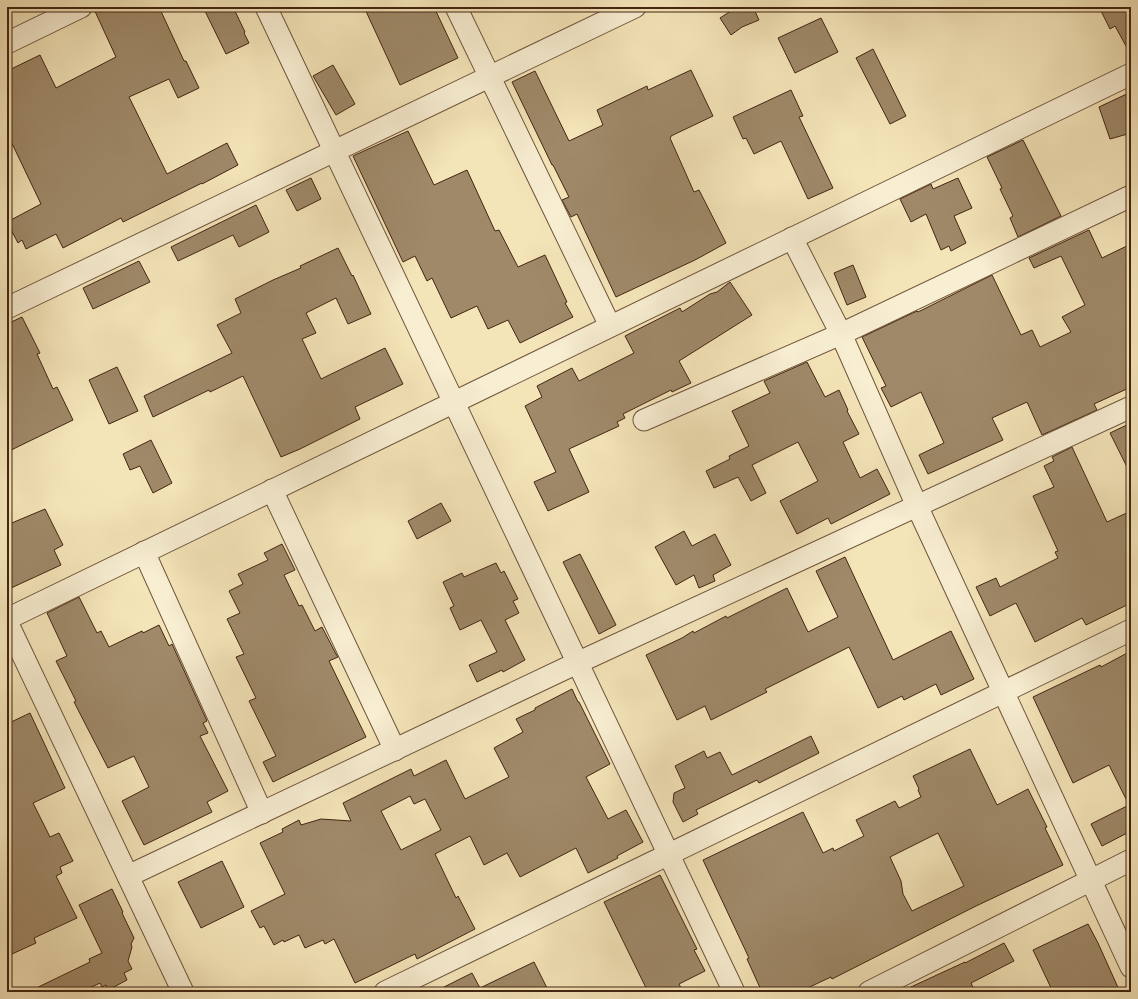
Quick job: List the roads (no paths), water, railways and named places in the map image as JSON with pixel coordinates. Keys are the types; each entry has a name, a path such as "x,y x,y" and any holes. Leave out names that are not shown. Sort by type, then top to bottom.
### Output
{"street":[{"path":"7,43 81,7"},
{"path":"266,7 734,992"},
{"path":"456,7 610,326"},
{"path":"7,308 635,7"},
{"path":"7,618 1131,74"},
{"path":"644,420 841,334 1131,196"},
{"path":"792,238 841,334 917,506 1131,967"},
{"path":"128,876 578,663 1131,407"},
{"path":"272,490 395,750"},
{"path":"144,552 262,813"},
{"path":"7,622 183,992"},
{"path":"385,992 1131,630"},
{"path":"870,992 1131,860"}]}
